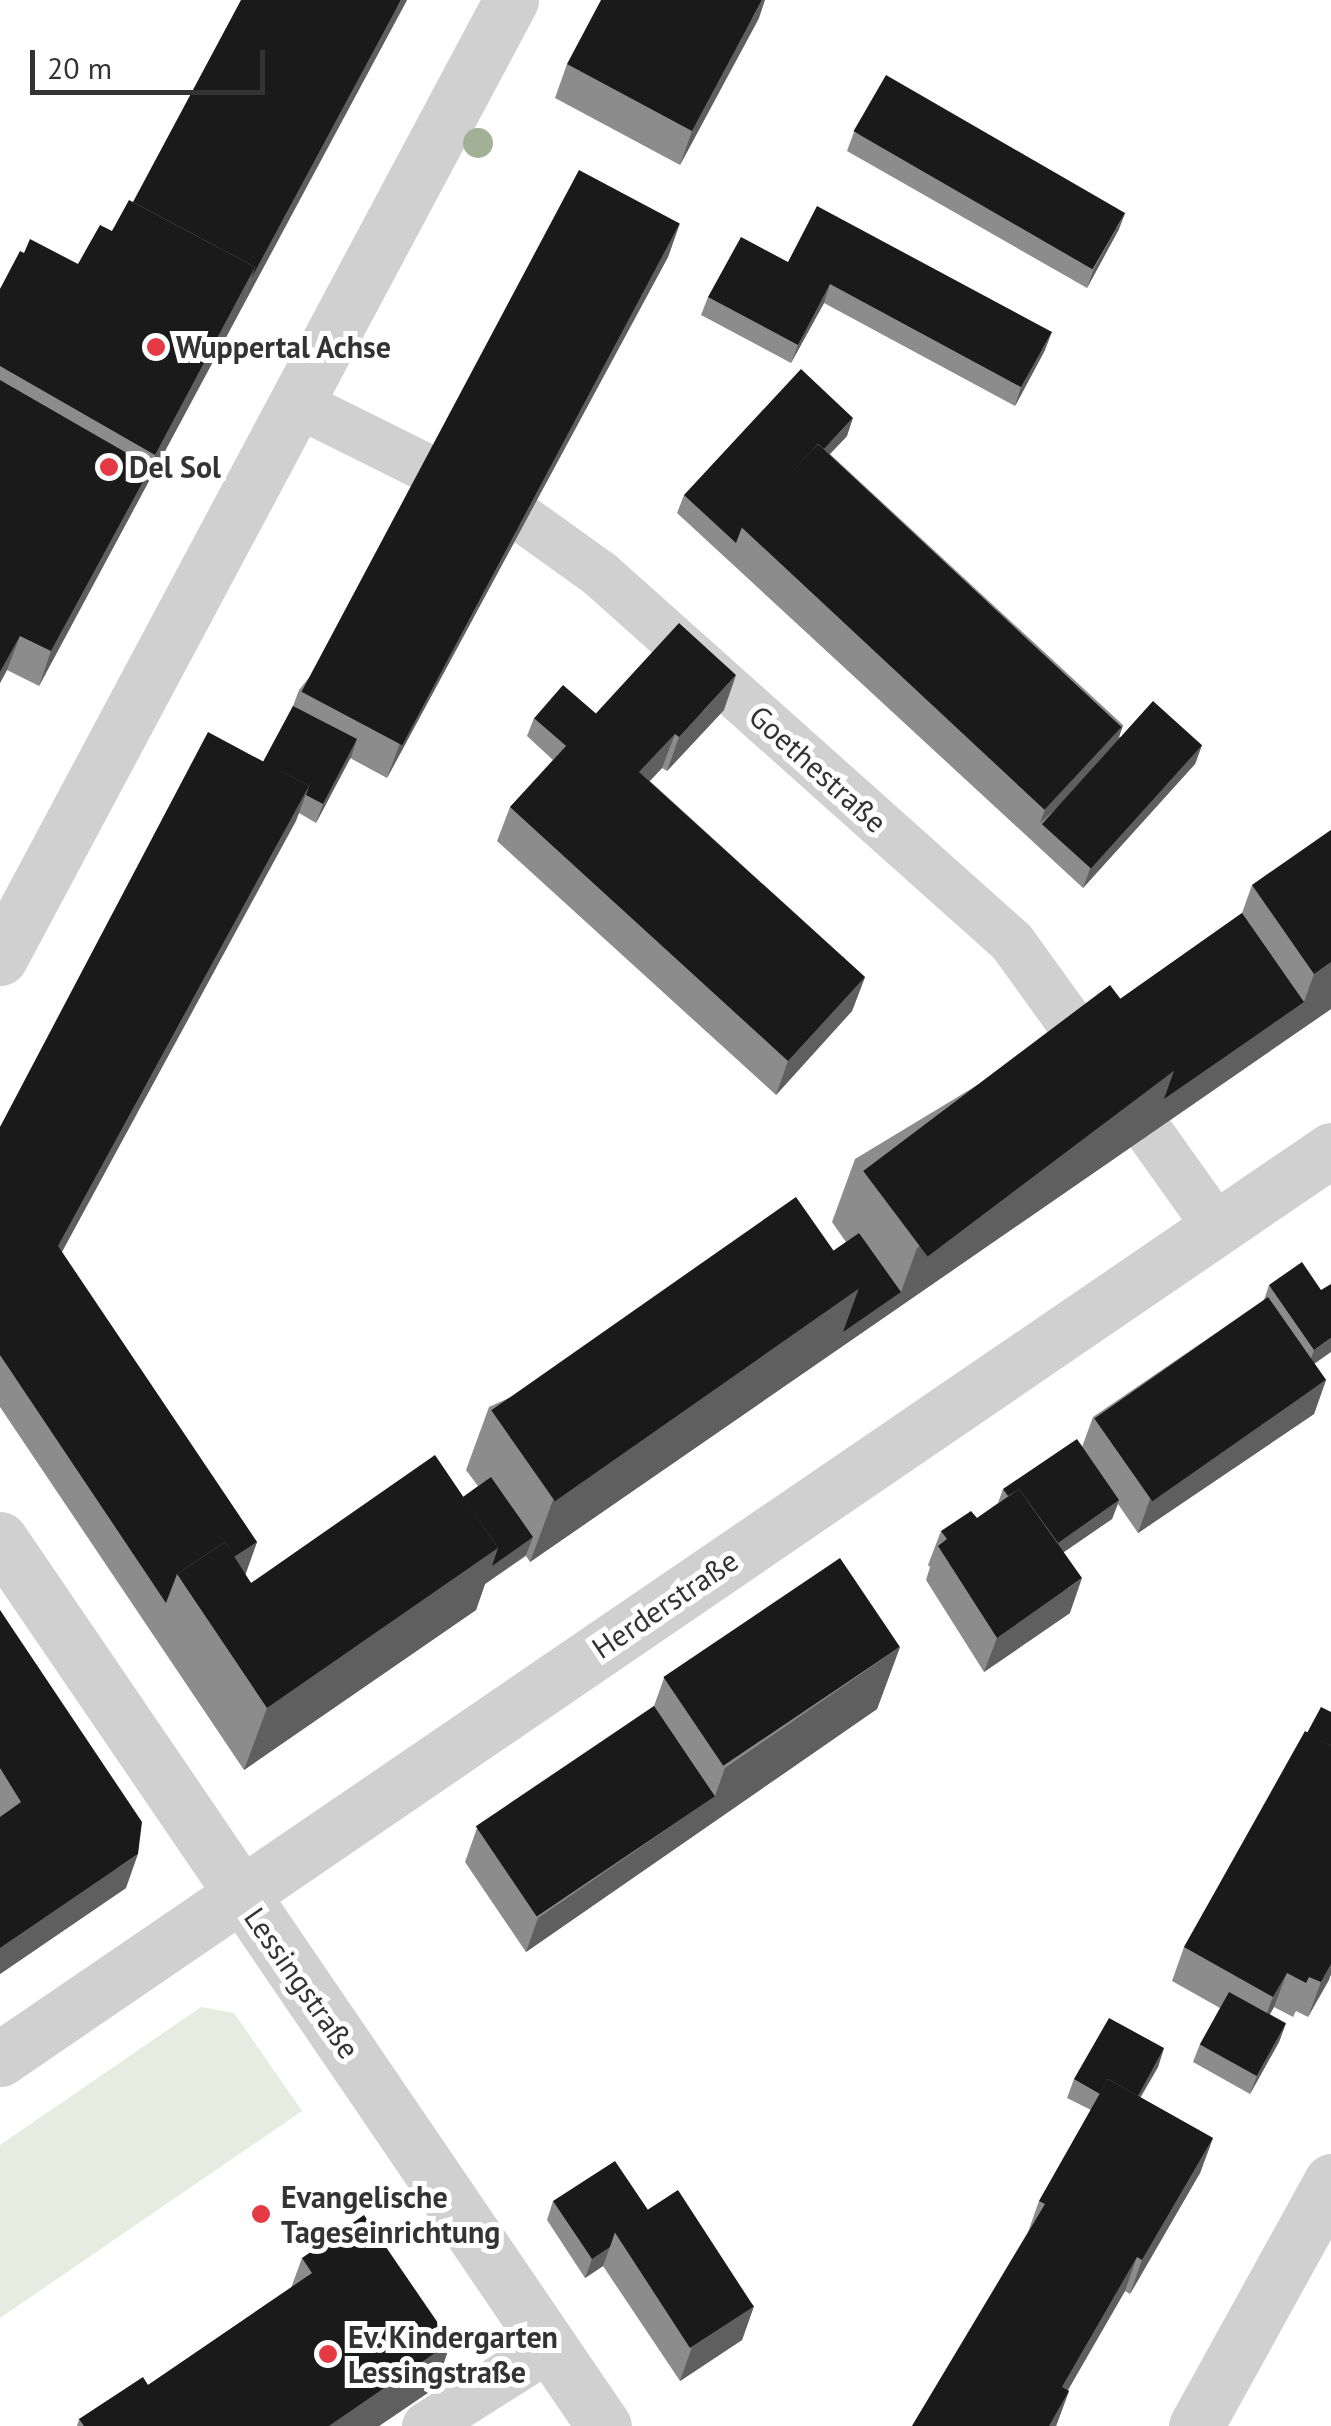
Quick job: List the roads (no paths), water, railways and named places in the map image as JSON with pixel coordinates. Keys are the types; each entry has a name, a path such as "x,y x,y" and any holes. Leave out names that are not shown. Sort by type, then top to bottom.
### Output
{"street":[{"path":"0,958 511,0"},
{"name":"Herderstraße","path":"0,2059 1331,1150"},
{"name":"Lessingstraße","path":"0,1539 604,2426"},
{"path":"1196,2426 1331,2182"}],"lane":[{"path":"298,404 425,467"},
{"name":"Goethestraße","path":"526,520 600,574 1012,942 1084,1042"},
{"path":"1152,1136 1218,1228"},
{"path":"426,2426 552,2346"}],"place":[{"name":"Wuppertal Achse","path":"156,347"},
{"name":"Del Sol","path":"109,467"},
{"name":"Evangelische Tageseinrichtung","path":"261,2214"},
{"name":"Ev. Kindergarten Lessingstraße","path":"328,2354"}]}
